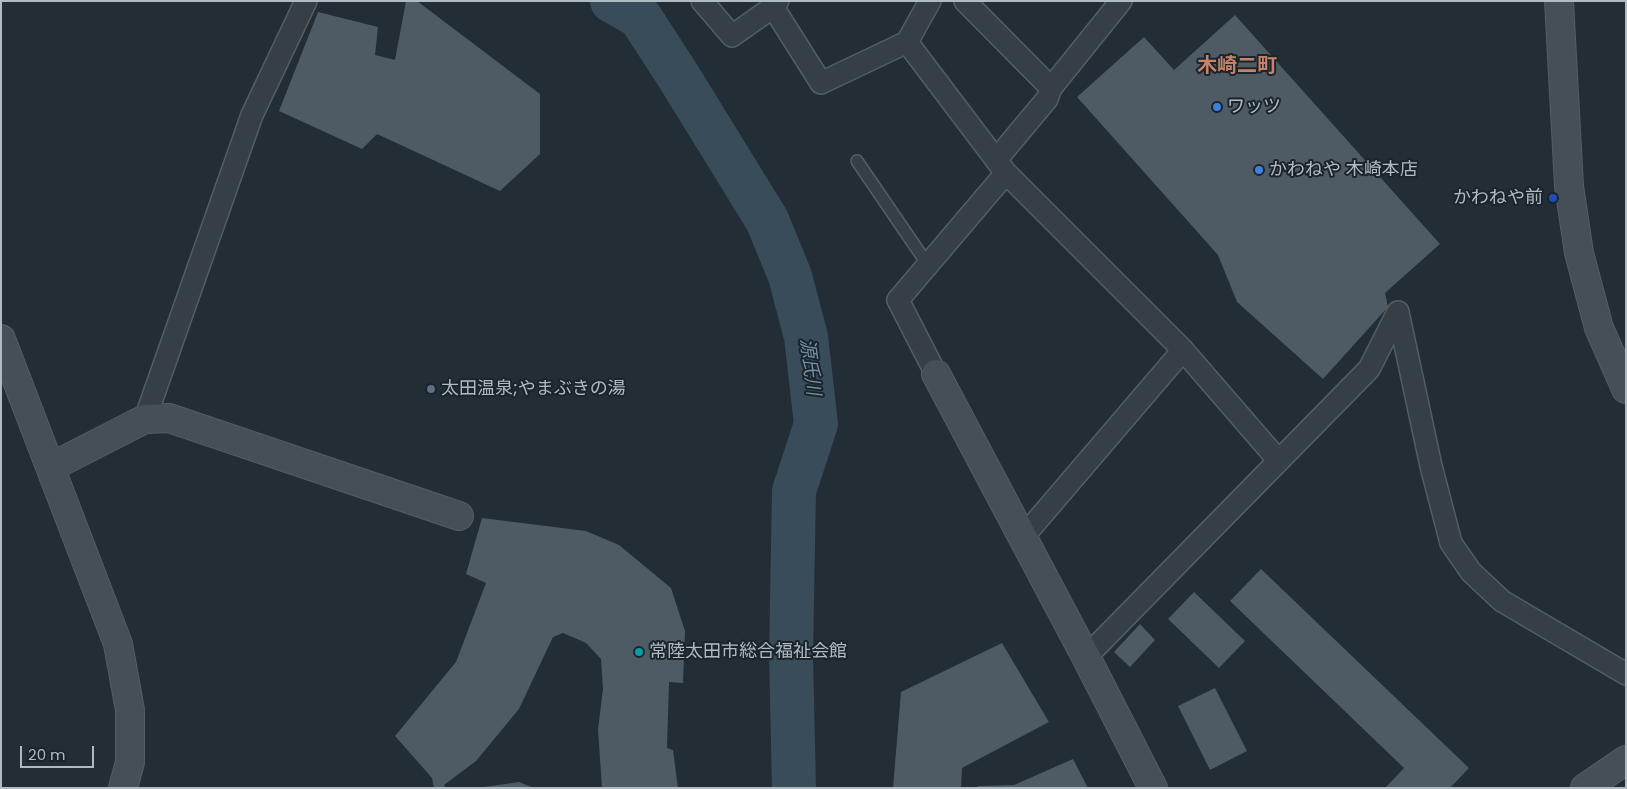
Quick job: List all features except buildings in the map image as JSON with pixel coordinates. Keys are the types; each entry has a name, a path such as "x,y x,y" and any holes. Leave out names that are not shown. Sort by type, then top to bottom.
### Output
{"street":[{"path":"145,419 252,114 306,1"},
{"path":"702,1 732,36 776,4 821,84 907,42 930,1"},
{"path":"965,1 1051,88"},
{"path":"1120,1 1051,88 1047,99 1001,166 928,265 898,300 1153,788"},
{"path":"1559,1 1569,186 1579,253 1599,328 1626,389"},
{"path":"907,42 1001,166 1183,350 1279,461"},
{"path":"1086,657 1369,369 1398,312 1431,466 1451,543 1471,572 1502,601 1626,674"},
{"path":"1,339 118,644 130,710 130,762 123,788"},
{"path":"1022,537 1183,350"},
{"path":"51,467 145,419 169,418 459,516"},
{"path":"1584,788 1626,760"}],"lane":[{"path":"857,161 928,265"}],"waterway":[{"name":"源氏川","path":"612,1 640,17 767,220 790,276 806,337 816,424 794,491 791,655 794,788"}],"place":[{"name":"ワッツ","path":"1217,107"},
{"name":"かわねや 木崎本店","path":"1259,170"},
{"name":"かわねや前","path":"1553,198"},
{"name":"太田温泉;やまぶきの湯","path":"431,389"},
{"name":"常陸太田市総合福祉会館","path":"639,652"}],"district":[{"name":"木崎二町","path":"1237,67"}]}
